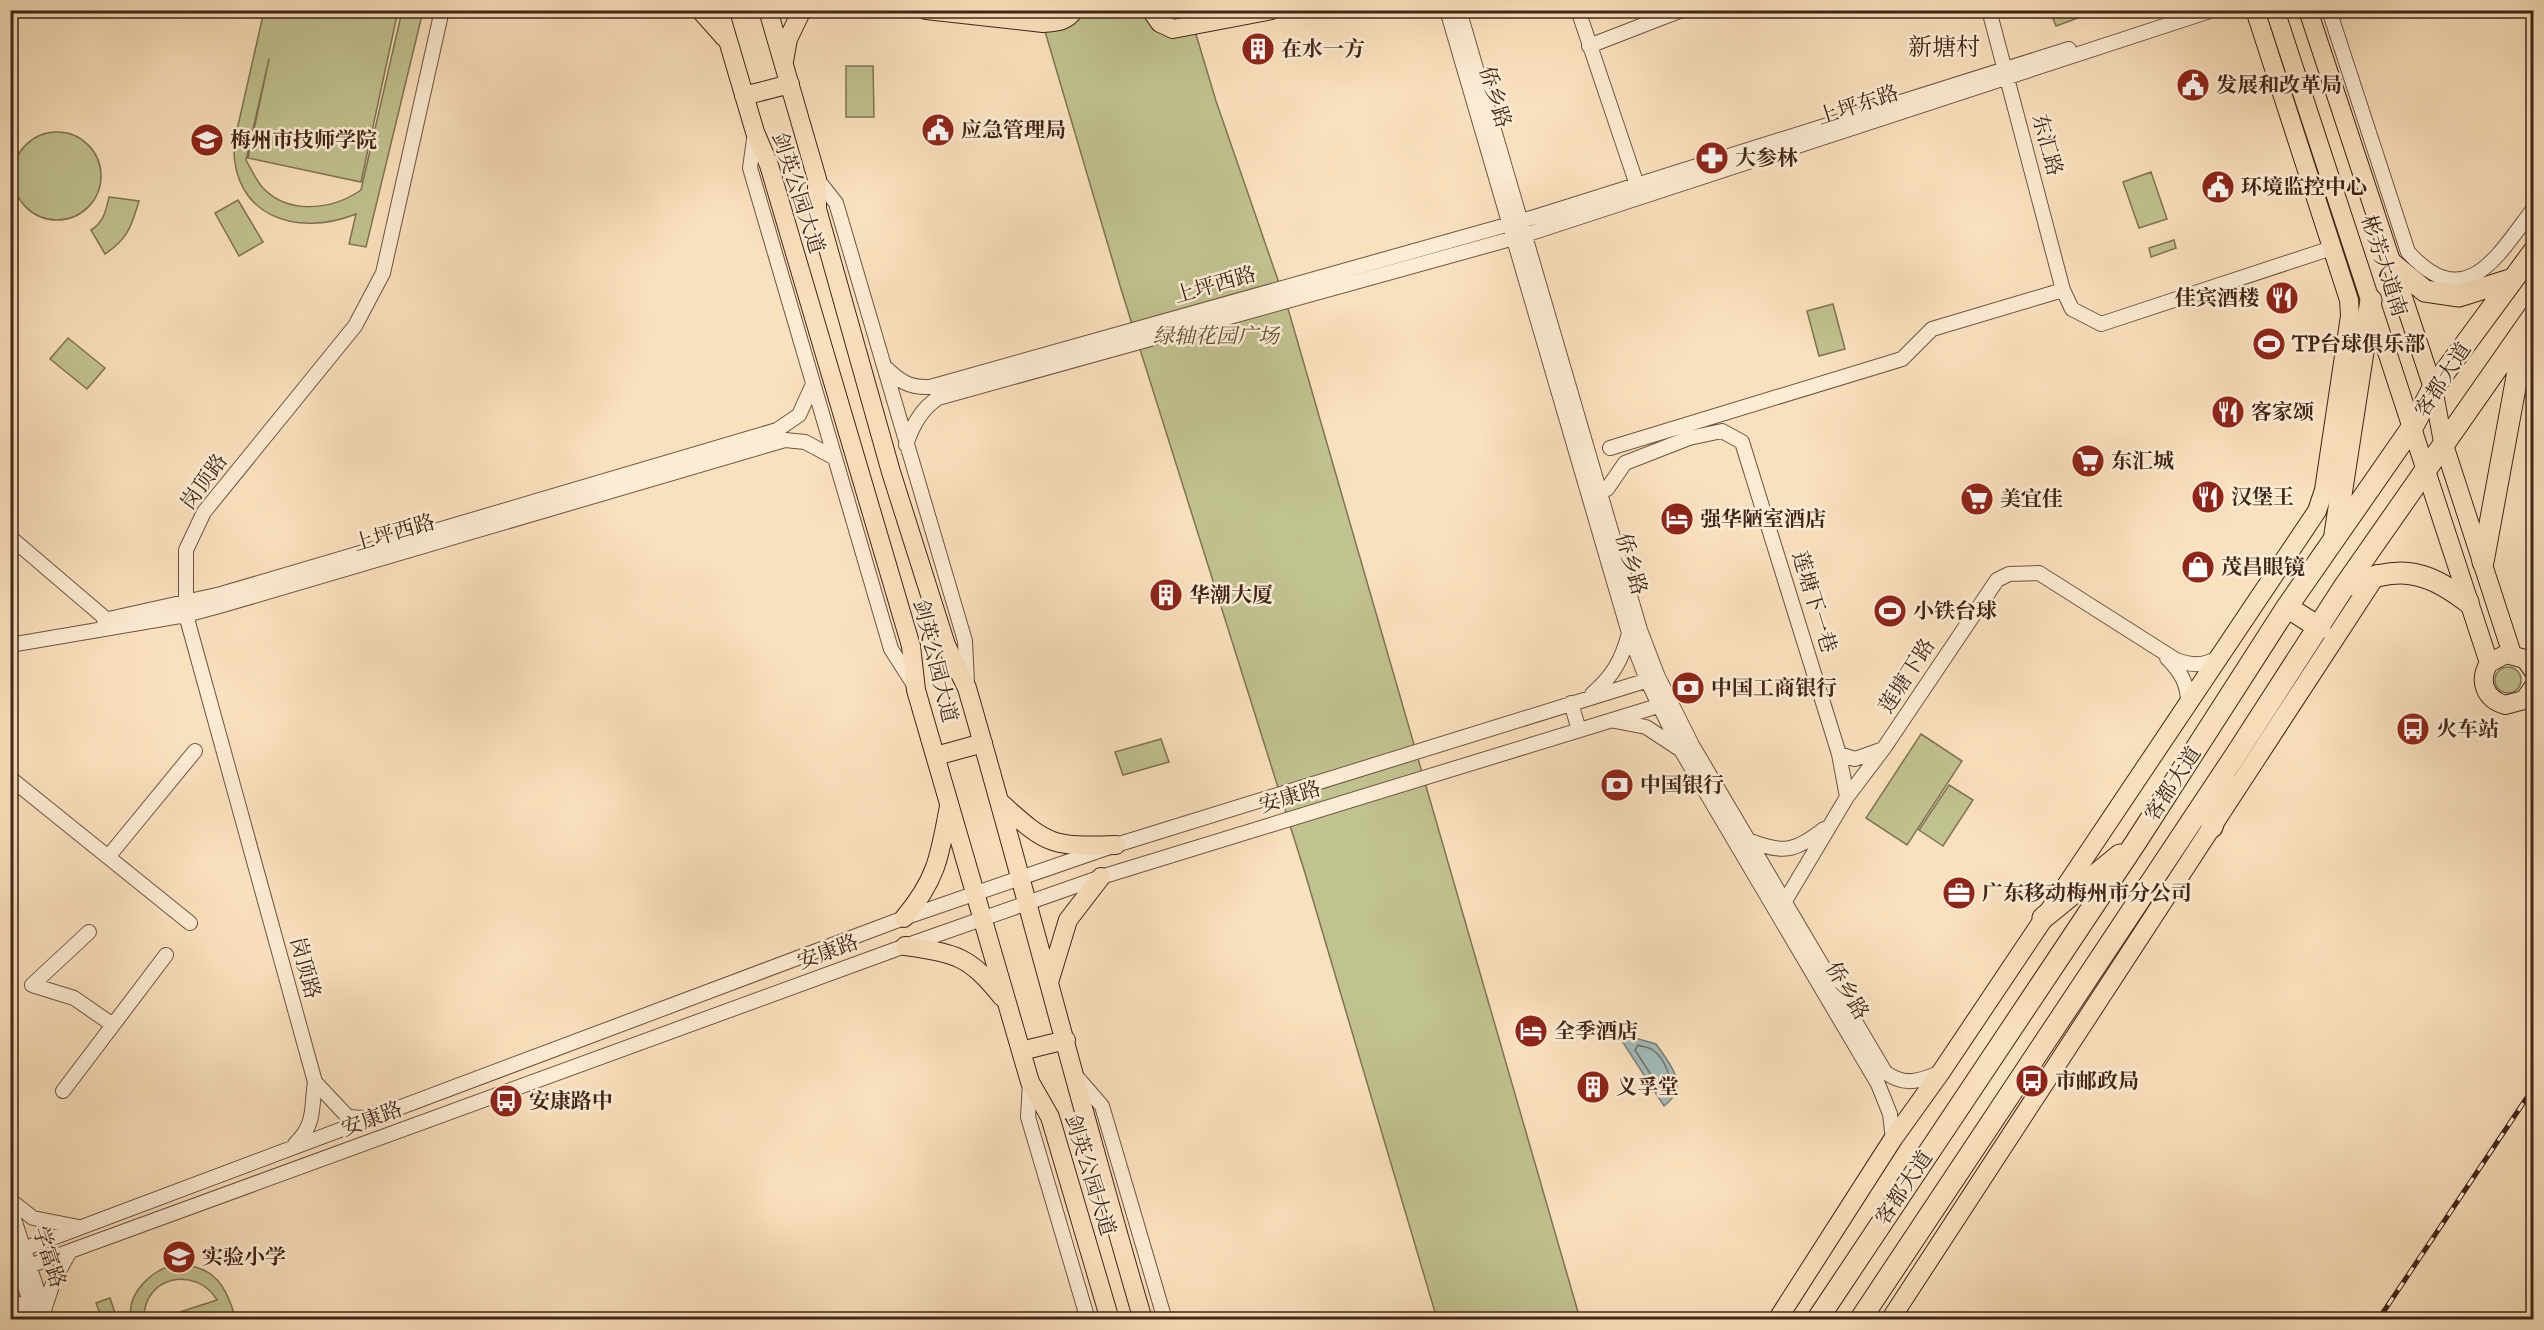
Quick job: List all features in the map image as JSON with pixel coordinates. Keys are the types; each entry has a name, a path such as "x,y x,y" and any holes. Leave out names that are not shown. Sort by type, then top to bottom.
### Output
{"highway":[{"name":"客都大道","path":"1816,1320 2136,842 2334,538 2413,426 2433,388 2534,251"},
{"path":"2392,264 2425,291 2459,296 2513,279"},
{"path":"2334,538 2371,300"},
{"path":"2483,562 2517,377 2530,320"},
{"name":"客都大道","path":"1860,1320 2320,628 2344,587 2530,320"},
{"path":"2344,587 2377,574 2398,572 2422,576 2447,586 2468,602"},
{"path":"2288,607 2320,628"},
{"path":"2211,827 2235,756"},
{"path":"2043,918 2136,842"}],"main road":[{"path":"700,10 729,43"},
{"name":"剑英公园大道","path":"719,10 755,132 769,165 908,635 916,690 1030,1082 1050,1116 1110,1320"},
{"name":"剑英公园大道","path":"768,10 817,179 817,209 891,472 946,645 967,688 1050,979 1090,1139 1143,1320"},
{"path":"784,62 788,39 802,10"},
{"path":"927,10 1043,23 1058,22 1070,17 1074,10"},
{"path":"1151,10 1160,23 1173,29 1272,10"},
{"path":"1777,1320 1893,1138 1941,1072 2217,658 2309,527 2325,490 2349,316 2349,300 2255,10"},
{"name":"彬芳大道南","path":"2275,10 2489,663"},
{"name":"彬芳大道南","path":"2308,10 2433,388 2443,442 2512,654"},
{"path":"744,96 790,84"},
{"path":"1890,1320 2377,574"},
{"path":"2534,672 2525,659 2512,654 2500,656 2489,663 2483,682 2488,694 2498,703 2518,703 2529,696 2534,686"},
{"path":"936,756 983,743"},
{"path":"904,918 930,883 937,865 949,801"},
{"path":"1000,802 1044,840 1070,847 1116,845"},
{"path":"1050,979 1068,920 1101,877"},
{"path":"905,946 945,952 972,964 1008,1004"},
{"path":"1021,1051 1066,1040"}],"street":[{"name":"岗顶路","path":"315,1082 187,608 186,550 204,512 355,326 383,273 442,10"},
{"name":"侨乡路","path":"1447,10 1516,223"},
{"name":"侨乡路","path":"1459,10 1629,633 1665,704 1681,750 1878,1084 1890,1114 1893,1138"},
{"path":"1578,10 1636,182"},
{"path":"1589,46 1682,10"},
{"name":"东汇路","path":"1989,10 2063,290"},
{"name":"上坪东路","path":"1520,237 2007,74 2185,10"},
{"name":"上坪东路","path":"1516,223 2213,10"},
{"path":"2329,10 2408,252 2425,271 2453,280 2474,276 2493,262 2534,208"},
{"path":"755,132 750,168 891,649 916,690"},
{"path":"817,179 836,203 965,642 967,688"},
{"name":"上坪西路","path":"934,392 1516,223"},
{"name":"上坪西路","path":"934,392 1520,237"},
{"name":"侨乡路","path":"1520,237 1653,678"},
{"path":"1610,448 1902,359 1932,329 2063,290 2072,309 2101,324 2332,248"},
{"path":"2517,377 2534,357"},
{"path":"884,366 899,381 914,388 934,392 912,428 906,445"},
{"path":"813,384 799,415 781,435 805,442 836,458"},
{"name":"莲塘下一巷","path":"1607,489 1624,463 1689,438 1722,431 1742,442 1839,754 1847,797"},
{"name":"上坪西路","path":"10,645 187,608 781,435"},
{"path":"10,537 106,619"},
{"name":"莲塘下路","path":"1785,901 1847,797 1884,748 1985,594 1997,580 2009,574 2039,573 2153,647"},
{"name":"上坪西路","path":"10,637 106,619 187,608"},
{"path":"1587,698 1608,680 1619,665 1629,633"},
{"path":"2153,647 2176,660 2192,665 2207,664 2217,658"},
{"path":"2153,647 2180,673 2188,688 2188,704"},
{"name":"安康路","path":"14,1251 904,918 1116,845 1653,678"},
{"path":"1571,703 1579,729"},
{"name":"侨乡路","path":"1665,704 1692,745 1886,1072 1894,1079 1905,1082 1917,1082 1941,1072"},
{"name":"安康路","path":"10,1273 905,946 1101,877 1665,704"},
{"path":"1610,720 1646,727 1681,750"},
{"path":"1839,754 1855,759 1884,748"},
{"path":"108,857 195,751"},
{"path":"10,778 190,923"},
{"path":"1748,840 1780,850 1797,848 1830,824"},
{"path":"89,932 33,985 74,998 113,1025"},
{"path":"63,1091 166,955"},
{"path":"1076,1076 1102,1106 1165,1320"},
{"path":"315,1082 348,1116 369,1119"},
{"path":"290,1148 306,1133 314,1107 315,1082"},
{"path":"1030,1082 1028,1117 1088,1320"},
{"path":"10,1200 33,1218 79,1227"},
{"name":"学富路","path":"10,1208 14,1251 40,1315"},
{"path":"126,1210 132,1229"},
{"name":"学富路","path":"14,1251 30,1266 40,1315"},
{"path":"10,1300 40,1315 54,1280 70,1251"}],"green space":[{"path":"264,11 398,11 361,182 248,158 269,59 246,160 260,185 273,197 285,203 311,207 337,202 361,190 402,11 423,11 366,247 349,244 356,214 333,221 311,223 290,221 271,215 255,204 243,188 236,168 234,143"},
{"name":"绿轴花园广场","path":"1039,11 1189,11 1216,101 1289,312 1580,1319 1437,1319 1305,873 1121,289"},
{"path":"2050,11 2085,11 2086,15 2056,26"},
{"path":"846,66 873,66 874,117 846,117"},
{"path":"57,132 74,135 88,145 98,159 101,176 98,193 88,207 74,217 57,220 40,217 26,207 16,193 13,176 16,159 26,145 40,135"},
{"path":"2151,172 2167,219 2139,228 2123,182"},
{"path":"109,197 139,201 128,232 105,254 91,230 102,219"},
{"path":"238,200 263,242 239,256 215,213"},
{"path":"2174,240 2176,248 2151,257 2149,248"},
{"path":"1833,304 1845,349 1819,356 1807,311"},
{"path":"68,338 105,368 87,389 50,359"},
{"path":"2508,667 2518,670 2521,680 2518,690 2508,693 2498,690 2495,680 2498,670"},
{"path":"1921,734 1962,761 1907,845 1866,818"},
{"path":"1161,739 1169,762 1123,775 1115,752"},
{"path":"1949,785 1973,800 1943,846 1919,830"},
{"path":"178,1264 202,1269 218,1280 228,1297 236,1319 158,1319 217,1300 208,1289 197,1282 184,1279 172,1280 161,1285 152,1293 146,1304 144,1319 131,1319 131,1309 137,1291 160,1270"},
{"path":"110,1298 117,1319 102,1319 96,1303"}],"water":[{"path":"1635,1038 1656,1044 1675,1075 1676,1091 1664,1106 1622,1041"}],"railway":[{"path":"2378,1320 2534,1087"}],"place":[{"name":"在水一方","path":"1258,49"},
{"name":"发展和改革局","path":"2193,85"},
{"name":"应急管理局","path":"938,130"},
{"name":"梅州市技师学院","path":"207,140"},
{"name":"大参林","path":"1712,158"},
{"name":"环境监控中心","path":"2218,187"},
{"name":"佳宾酒楼","path":"2282,298"},
{"name":"TP台球俱乐部","path":"2269,344"},
{"name":"客家颂","path":"2228,412"},
{"name":"东汇城","path":"2088,461"},
{"name":"汉堡王","path":"2208,497"},
{"name":"美宜佳","path":"1977,499"},
{"name":"强华陋室酒店","path":"1677,519"},
{"name":"茂昌眼镜","path":"2198,567"},
{"name":"华潮大厦","path":"1166,595"},
{"name":"小铁台球","path":"1890,611"},
{"name":"中国工商银行","path":"1688,688"},
{"name":"火车站","path":"2413,729"},
{"name":"中国银行","path":"1617,785"},
{"name":"广东移动梅州市分公司","path":"1959,893"},
{"name":"全季酒店","path":"1531,1031"},
{"name":"市邮政局","path":"2032,1081"},
{"name":"义孚堂","path":"1593,1087"},
{"name":"安康路中","path":"506,1101"},
{"name":"实验小学","path":"179,1257"}],"district":[{"name":"新塘村","path":"1944,47"}]}
